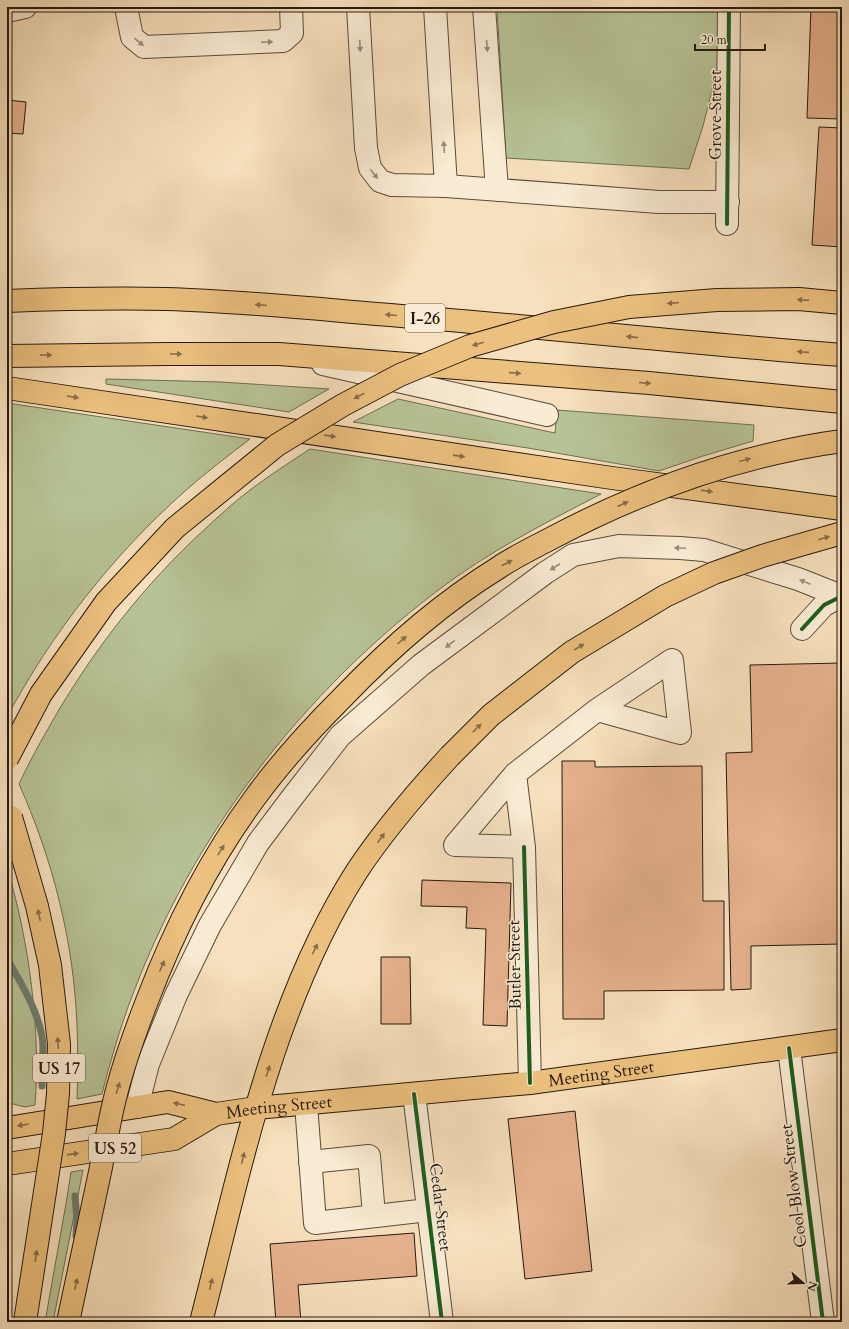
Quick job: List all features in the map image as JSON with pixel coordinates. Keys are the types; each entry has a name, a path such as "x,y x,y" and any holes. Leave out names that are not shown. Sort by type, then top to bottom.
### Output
{"main road":[{"name":"I-26","path":"7,301 59,299 166,299 225,302 475,322 708,345 842,355"},
{"path":"7,759 41,694 106,602 164,539 175,528 277,445 343,405 400,375 470,346 554,322 629,307 717,300 799,299 842,303"},
{"path":"7,356 278,354 641,383 842,402"},
{"path":"7,388 612,478 842,509"},
{"path":"68,1322 115,1097 148,999 189,907 219,853 254,799 315,726 373,666 414,629 499,567 570,529 632,500 688,477 746,460 818,444 842,441"},
{"path":"201,1322 256,1108 288,1009 311,957 334,911 358,870 412,798 450,756 491,715 572,652 665,596 714,573 762,556 842,533"},
{"name":"US 17","path":"7,808 25,861 50,965 59,1044 58,1094 54,1133 26,1322"},
{"name":"Meeting Street","path":"7,1164 174,1139 216,1114 256,1108 530,1083 842,1040"},
{"name":"Meeting Street","path":"7,1128 168,1102 216,1114"}],"street":[{"path":"7,11 25,7"},
{"path":"126,7 132,37 144,47 283,41 292,33 291,7"},
{"path":"358,7 366,148 370,168 380,182 392,185 446,186 659,202 728,202"},
{"path":"435,7 446,186"},
{"path":"484,7 497,190"},
{"name":"Grove Street","path":"727,224 729,7"},
{"path":"278,354 547,415"},
{"path":"137,1107 148,1064 176,995 210,925 258,843 291,799 340,736 421,665 545,573 573,555 619,546 704,550 798,579 842,596"},
{"path":"802,629 824,605 842,596"},
{"path":"524,847 455,845 516,774 597,710"},
{"name":"Butler Street","path":"516,774 524,847 530,1083"},
{"name":"Cool Blow Street","path":"789,1048 823,1322"},
{"name":"Cedar Street","path":"414,1094 442,1322"},
{"path":"306,1104 315,1223 428,1210"},
{"path":"310,1162 369,1156 374,1216"}],"green space":[{"path":"497,7 719,7 719,63 703,126 689,169 506,158"},
{"path":"106,379 221,382 329,389 289,412 106,384"},
{"path":"398,399 555,433 557,410 754,425 753,441 659,471 528,448 353,422"},
{"path":"7,403 250,439 208,471 184,492 158,516 109,569 64,626 44,655 7,717"},
{"path":"310,449 601,494 538,527 476,563 437,591 383,635 332,684 285,736 242,791 204,849 170,910 141,974 117,1040 102,1094 77,1099 78,1044 75,995 66,933 52,872 19,784 53,720 85,668 141,595 183,550 232,504 265,479"},
{"path":"7,868 22,925 32,986 35,1017 35,1105 25,1107 9,1103 7,1088"},
{"path":"83,1170 53,1322 45,1322 71,1172"}],"building":[{"path":"811,7 842,7 842,119 807,118"},
{"path":"7,100 26,102 23,134 7,133"},
{"path":"819,127 842,128 842,247 812,245"},
{"path":"842,663 842,944 751,946 751,989 731,990 726,753 752,752 750,665"},
{"path":"562,761 595,761 595,767 702,766 703,901 724,901 724,990 604,991 604,1019 563,1019"},
{"path":"422,880 511,883 507,1026 483,1025 486,929 466,928 467,907 421,906"},
{"path":"381,957 410,957 411,1024 381,1024"},
{"path":"575,1111 592,1271 525,1279 508,1119"},
{"path":"414,1233 417,1276 298,1285 301,1322 276,1322 270,1244"}],"waterway":[{"path":"7,959 30,1000 39,1023 43,1045 42,1086"},
{"path":"75,1196 77,1220 76,1236"}],"cycle path":[{"path":"727,224 729,7"},
{"path":"802,629 824,605 842,596"},
{"path":"524,847 530,1083"},
{"path":"789,1048 823,1322"},
{"path":"414,1094 442,1322"}]}
